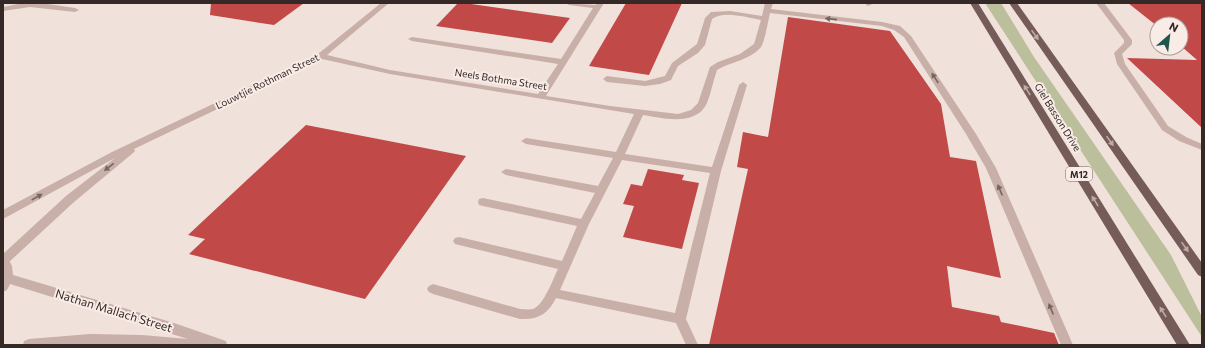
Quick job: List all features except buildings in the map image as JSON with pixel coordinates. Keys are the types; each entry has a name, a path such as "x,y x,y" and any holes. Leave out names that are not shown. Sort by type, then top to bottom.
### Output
{"main road":[{"name":"Giel Basson Drive","path":"974,3 1184,345"},
{"path":"1013,3 1202,272"}],"street":[{"name":"Louwtjie Rothman Street","path":"3,215 103,160 321,56 385,3"},
{"path":"541,97 599,5 569,3"},
{"path":"1100,3 1128,40 1128,44 1118,53 1121,64 1166,128 1175,136 1188,143 1202,147"},
{"path":"3,9 24,4 37,4 75,10"},
{"name":"Neels Bothma Street","path":"321,56 390,72 541,97 679,117 694,112 702,104 713,70 721,64 743,56 758,45 767,11"},
{"path":"607,79 633,83 654,84 668,78 675,65 701,45 709,18 714,14 767,11 882,24 897,28 908,36 991,168 1067,345"},
{"path":"412,39 563,62"},
{"path":"692,345 680,319 716,171 743,85"},
{"path":"433,289 530,315 544,309 553,293 600,190 619,156 640,112"},
{"path":"526,141 716,171"},
{"name":"Louwtjie Rothman Street","path":"4,259 70,199 140,143"},
{"path":"506,172 600,190"},
{"path":"483,202 584,224"},
{"path":"459,241 565,266"},
{"path":"4,259 7,268 5,283"},
{"name":"Nathan Mallach Street","path":"5,283 174,328 221,345"},
{"path":"553,293 680,319"},
{"name":"Nathan Mallach Street","path":"29,345 90,339 142,340 199,345"}],"green space":[{"path":"985,3 1001,3 1034,57 1171,255 1202,317 1202,337"}]}
